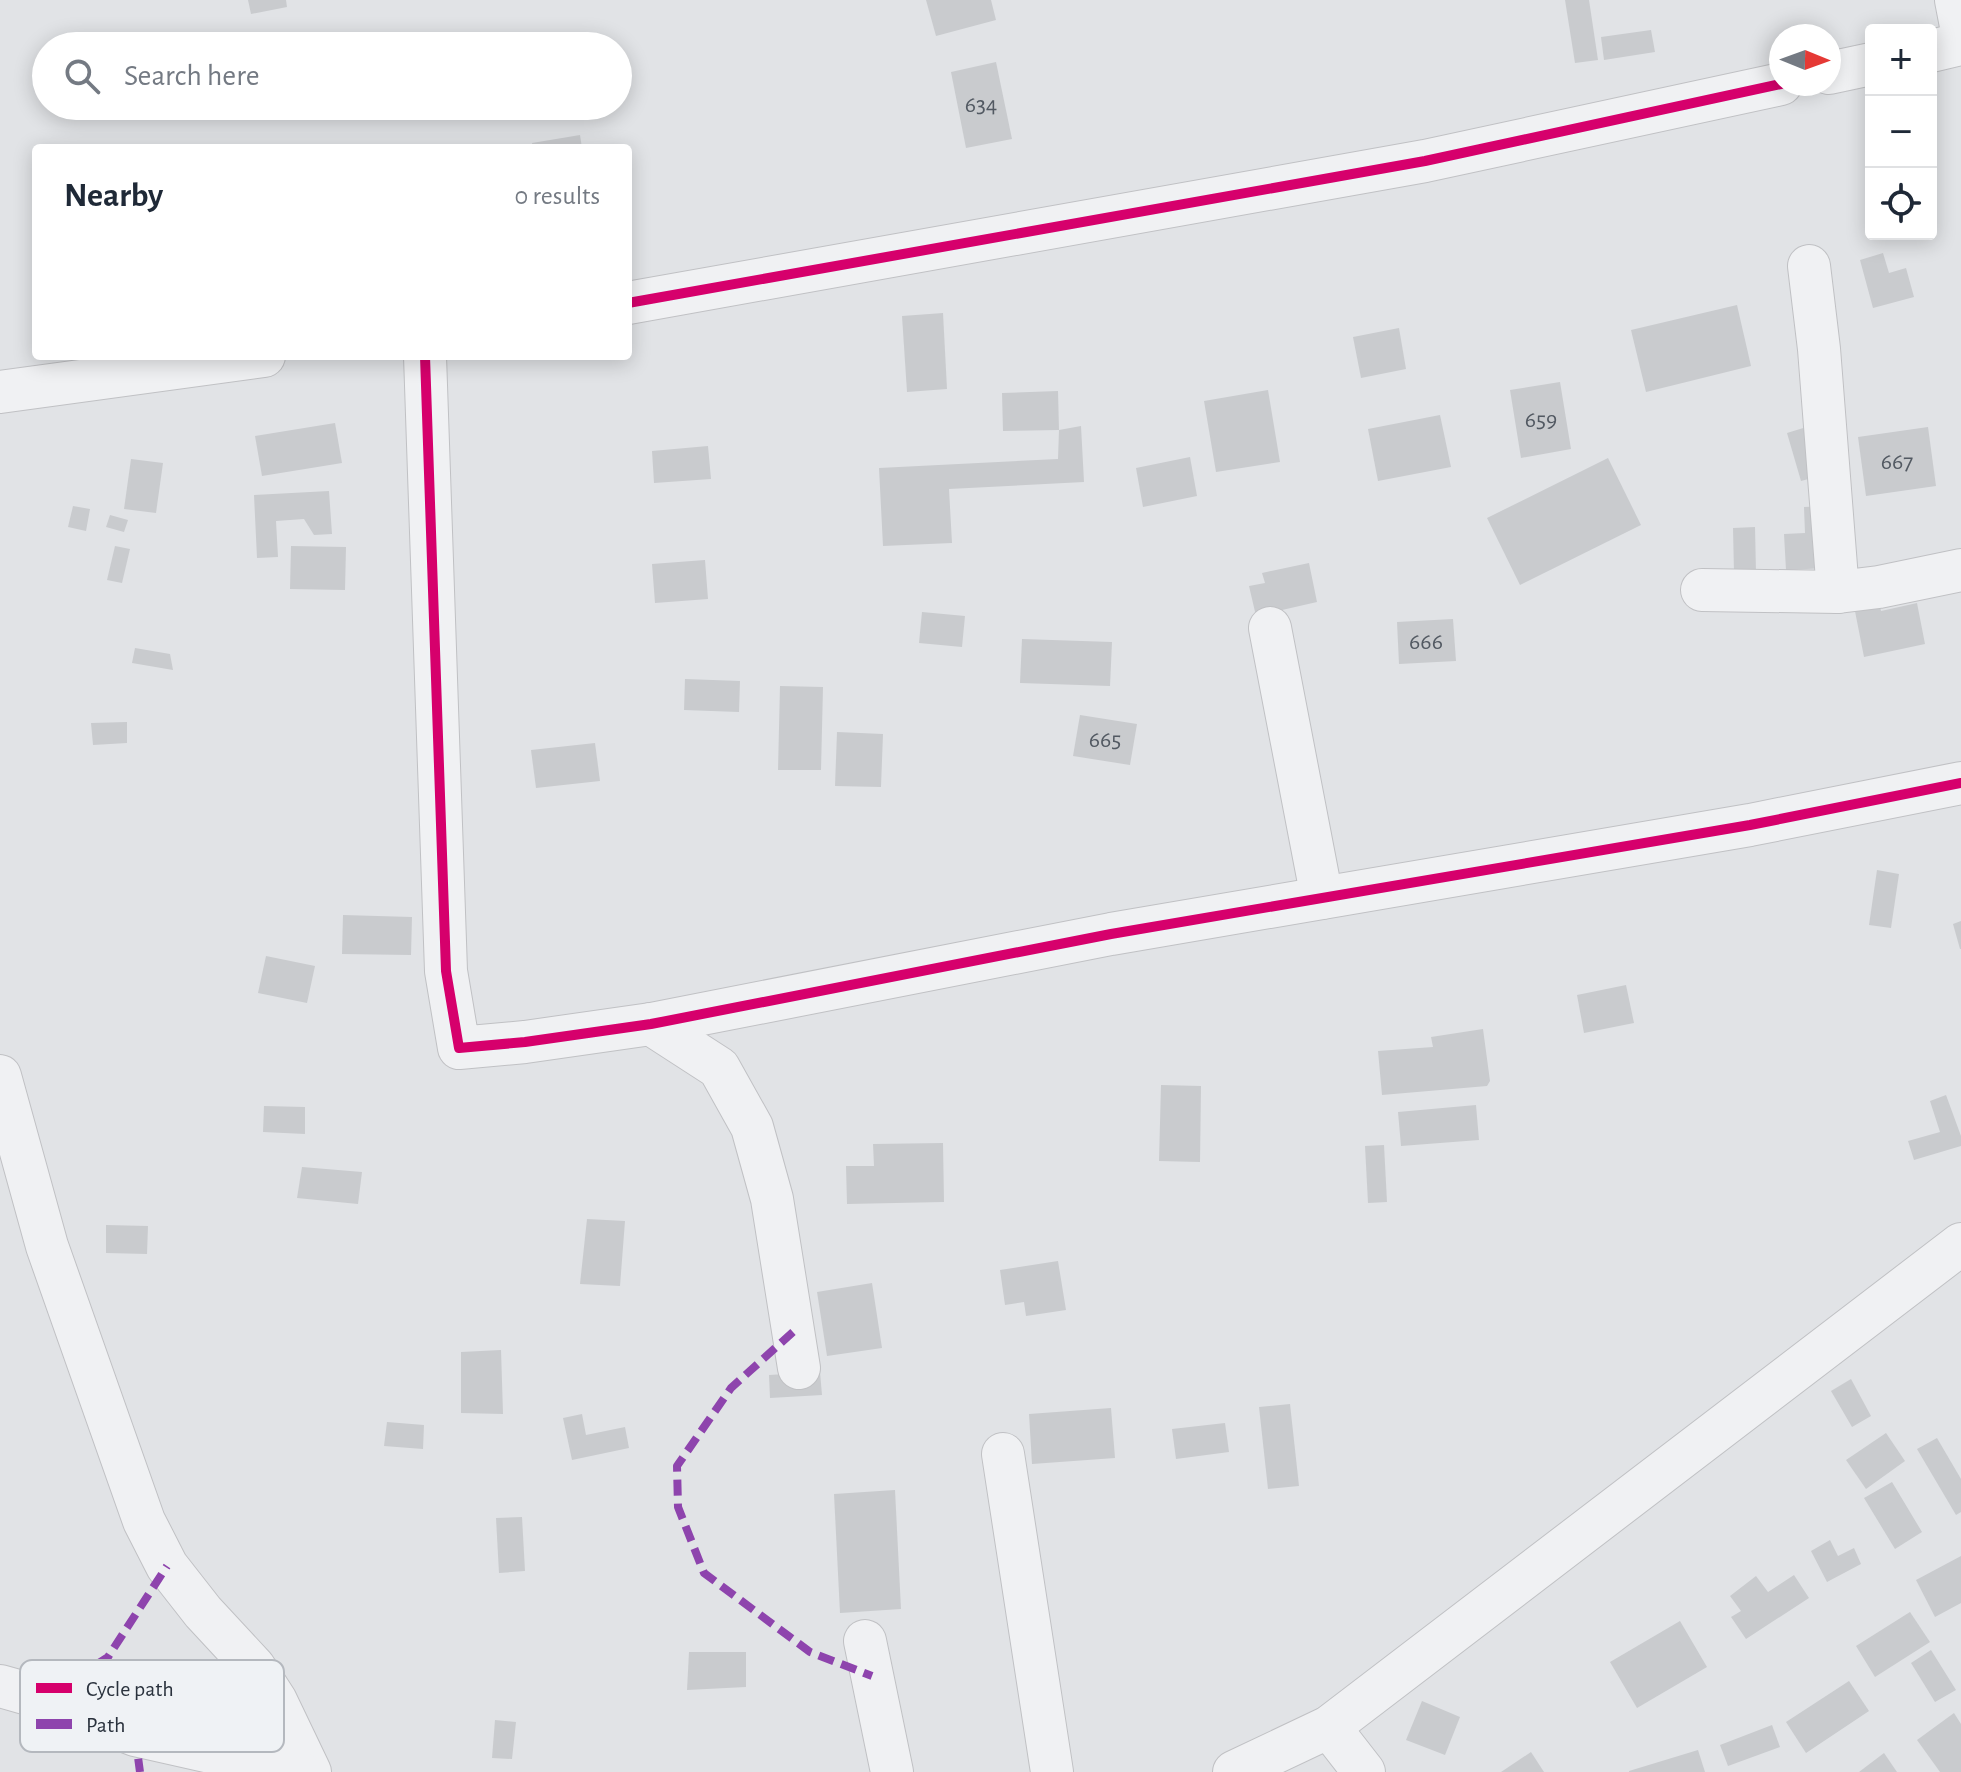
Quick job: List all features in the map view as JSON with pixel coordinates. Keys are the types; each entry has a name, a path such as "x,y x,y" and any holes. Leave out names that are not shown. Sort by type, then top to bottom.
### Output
{"street":[{"path":"1956,0 1961,26"},
{"path":"1937,50 1961,44"},
{"path":"1841,70 1865,65"},
{"path":"632,302 1425,161 1769,87"},
{"path":"1809,266 1819,349 1838,592"},
{"path":"0,392 235,360"},
{"path":"425,360 446,971 459,1048 651,1024 1111,934 1750,825 1961,783"},
{"path":"1702,590 1838,592 1961,570"},
{"path":"1270,628 1322,898"},
{"path":"651,1024 719,1068 752,1127 772,1199 799,1368"},
{"path":"0,1076 47,1246 144,1521 167,1566 203,1612 248,1660"},
{"path":"1234,1772 1329,1727 1961,1244"},
{"path":"1003,1454 1052,1772"},
{"path":"865,1641 892,1772"},
{"path":"0,1686 20,1692"},
{"path":"284,1718 310,1772"},
{"path":"1329,1727 1364,1772"},
{"path":"210,1752 299,1772"}],"building":[{"path":"248,0 286,0 287,7 251,14"},
{"path":"926,0 991,0 996,20 936,36"},
{"path":"1565,0 1589,0 1598,60 1575,63"},
{"path":"1651,30 1655,52 1604,60 1601,37"},
{"path":"996,62 1012,139 966,148 951,72"},
{"path":"580,135 581,144 532,144"},
{"path":"1883,253 1889,273 1906,268 1914,297 1873,308 1860,260"},
{"path":"1737,305 1751,366 1646,392 1631,330"},
{"path":"943,313 947,389 907,392 902,316"},
{"path":"1399,328 1406,369 1361,378 1353,337"},
{"path":"1560,382 1571,449 1521,458 1510,390"},
{"path":"1268,390 1280,462 1216,472 1204,401"},
{"path":"1058,391 1059,430 1003,431 1002,393"},
{"path":"1440,415 1451,467 1378,481 1368,429"},
{"path":"335,423 342,463 262,476 255,436"},
{"path":"1813,425 1827,474 1801,481 1787,433"},
{"path":"1081,426 1084,482 949,489 952,543 883,546 879,468 1058,459 1059,430"},
{"path":"1928,427 1936,486 1866,496 1858,437"},
{"path":"708,446 711,479 654,483 652,451"},
{"path":"1190,457 1197,496 1143,507 1136,468"},
{"path":"1608,458 1641,525 1520,585 1487,518"},
{"path":"131,459 163,463 156,513 124,509"},
{"path":"329,491 332,534 314,535 304,519 276,521 278,557 257,558 254,495"},
{"path":"73,506 90,509 86,531 68,527"},
{"path":"1825,506 1827,568 1786,570 1784,534 1805,533 1804,507"},
{"path":"110,515 128,520 124,532 106,527"},
{"path":"1755,527 1756,573 1734,573 1733,528"},
{"path":"115,546 130,549 122,583 107,580"},
{"path":"291,546 346,547 345,590 290,589"},
{"path":"705,560 708,599 655,603 652,564"},
{"path":"1309,563 1317,602 1256,616 1249,586 1265,583 1262,573"},
{"path":"1878,596 1881,611 1917,603 1925,644 1864,657 1853,601"},
{"path":"922,612 965,616 962,647 919,643"},
{"path":"1453,619 1456,661 1399,664 1397,622"},
{"path":"1022,639 1112,642 1110,686 1020,683"},
{"path":"135,648 170,654 173,670 132,663"},
{"path":"685,679 740,681 739,712 684,710"},
{"path":"780,686 823,687 821,770 778,770"},
{"path":"1080,715 1137,724 1130,765 1073,756"},
{"path":"127,722 127,743 93,745 91,723"},
{"path":"837,732 883,734 881,787 835,786"},
{"path":"595,743 600,781 536,788 531,750"},
{"path":"1877,870 1899,874 1891,928 1869,925"},
{"path":"343,915 412,917 411,955 342,954"},
{"path":"1961,921 1961,949 1960,949 1953,924"},
{"path":"266,956 315,966 307,1003 258,993"},
{"path":"1626,985 1634,1023 1584,1033 1577,995"},
{"path":"1483,1029 1490,1081 1487,1086 1382,1095 1378,1051 1433,1047 1431,1037"},
{"path":"1161,1085 1201,1086 1200,1162 1159,1161"},
{"path":"1946,1095 1961,1136 1961,1146 1914,1160 1908,1141 1940,1132 1930,1101"},
{"path":"1476,1105 1479,1140 1401,1146 1398,1112"},
{"path":"264,1106 305,1107 305,1134 263,1132"},
{"path":"943,1143 944,1202 847,1204 846,1166 874,1166 873,1144"},
{"path":"1384,1145 1387,1202 1368,1203 1365,1146"},
{"path":"302,1167 362,1172 358,1204 297,1198"},
{"path":"587,1219 625,1221 620,1286 580,1284"},
{"path":"106,1225 148,1226 147,1254 106,1253"},
{"path":"1058,1261 1066,1310 1026,1316 1024,1302 1005,1305 1000,1270"},
{"path":"872,1283 882,1348 827,1356 817,1292"},
{"path":"501,1350 503,1414 461,1413 461,1352"},
{"path":"820,1372 822,1395 770,1398 769,1375"},
{"path":"1851,1379 1871,1416 1852,1427 1831,1391"},
{"path":"1290,1404 1299,1486 1268,1489 1259,1407"},
{"path":"1111,1408 1115,1458 1032,1464 1029,1414"},
{"path":"582,1414 586,1435 625,1427 629,1448 572,1460 563,1418"},
{"path":"387,1422 424,1425 423,1449 384,1446"},
{"path":"1225,1423 1229,1452 1176,1459 1172,1429"},
{"path":"1886,1433 1905,1461 1866,1489 1846,1460"},
{"path":"1937,1438 1961,1479 1961,1512 1956,1515 1917,1449"},
{"path":"1892,1482 1922,1532 1895,1549 1864,1498"},
{"path":"895,1490 901,1609 840,1613 834,1494"},
{"path":"522,1517 525,1571 499,1573 496,1518"},
{"path":"1830,1540 1838,1556 1854,1548 1861,1564 1827,1582 1811,1551"},
{"path":"1961,1556 1961,1603 1935,1617 1916,1580"},
{"path":"1794,1575 1809,1598 1746,1639 1731,1617 1741,1611 1730,1596 1756,1576 1768,1592"},
{"path":"1910,1612 1930,1642 1875,1677 1856,1646"},
{"path":"1680,1621 1707,1667 1637,1708 1610,1662"},
{"path":"1931,1650 1956,1690 1935,1702 1911,1663"},
{"path":"689,1652 746,1652 746,1687 687,1690"},
{"path":"1849,1681 1869,1711 1806,1753 1786,1722"},
{"path":"1422,1701 1460,1717 1445,1755 1406,1740"},
{"path":"1954,1713 1961,1724 1961,1772 1940,1772 1917,1740"},
{"path":"495,1720 516,1722 512,1759 492,1758"},
{"path":"1772,1725 1780,1747 1728,1766 1720,1745"},
{"path":"1698,1750 1705,1772 1629,1772 1629,1771"},
{"path":"1531,1752 1544,1772 1501,1772"},
{"path":"1884,1753 1897,1772 1859,1772"}],"marked path":[{"path":"793,1332 731,1388 677,1466 678,1507 704,1573 810,1652 872,1676"},
{"path":"103,1660 167,1566"},
{"path":"137,1752 140,1772"}],"cycle path":[{"path":"632,302 1425,161 1769,87"},
{"path":"425,360 446,971 459,1048 651,1024 1111,934 1750,825 1961,783"}]}
